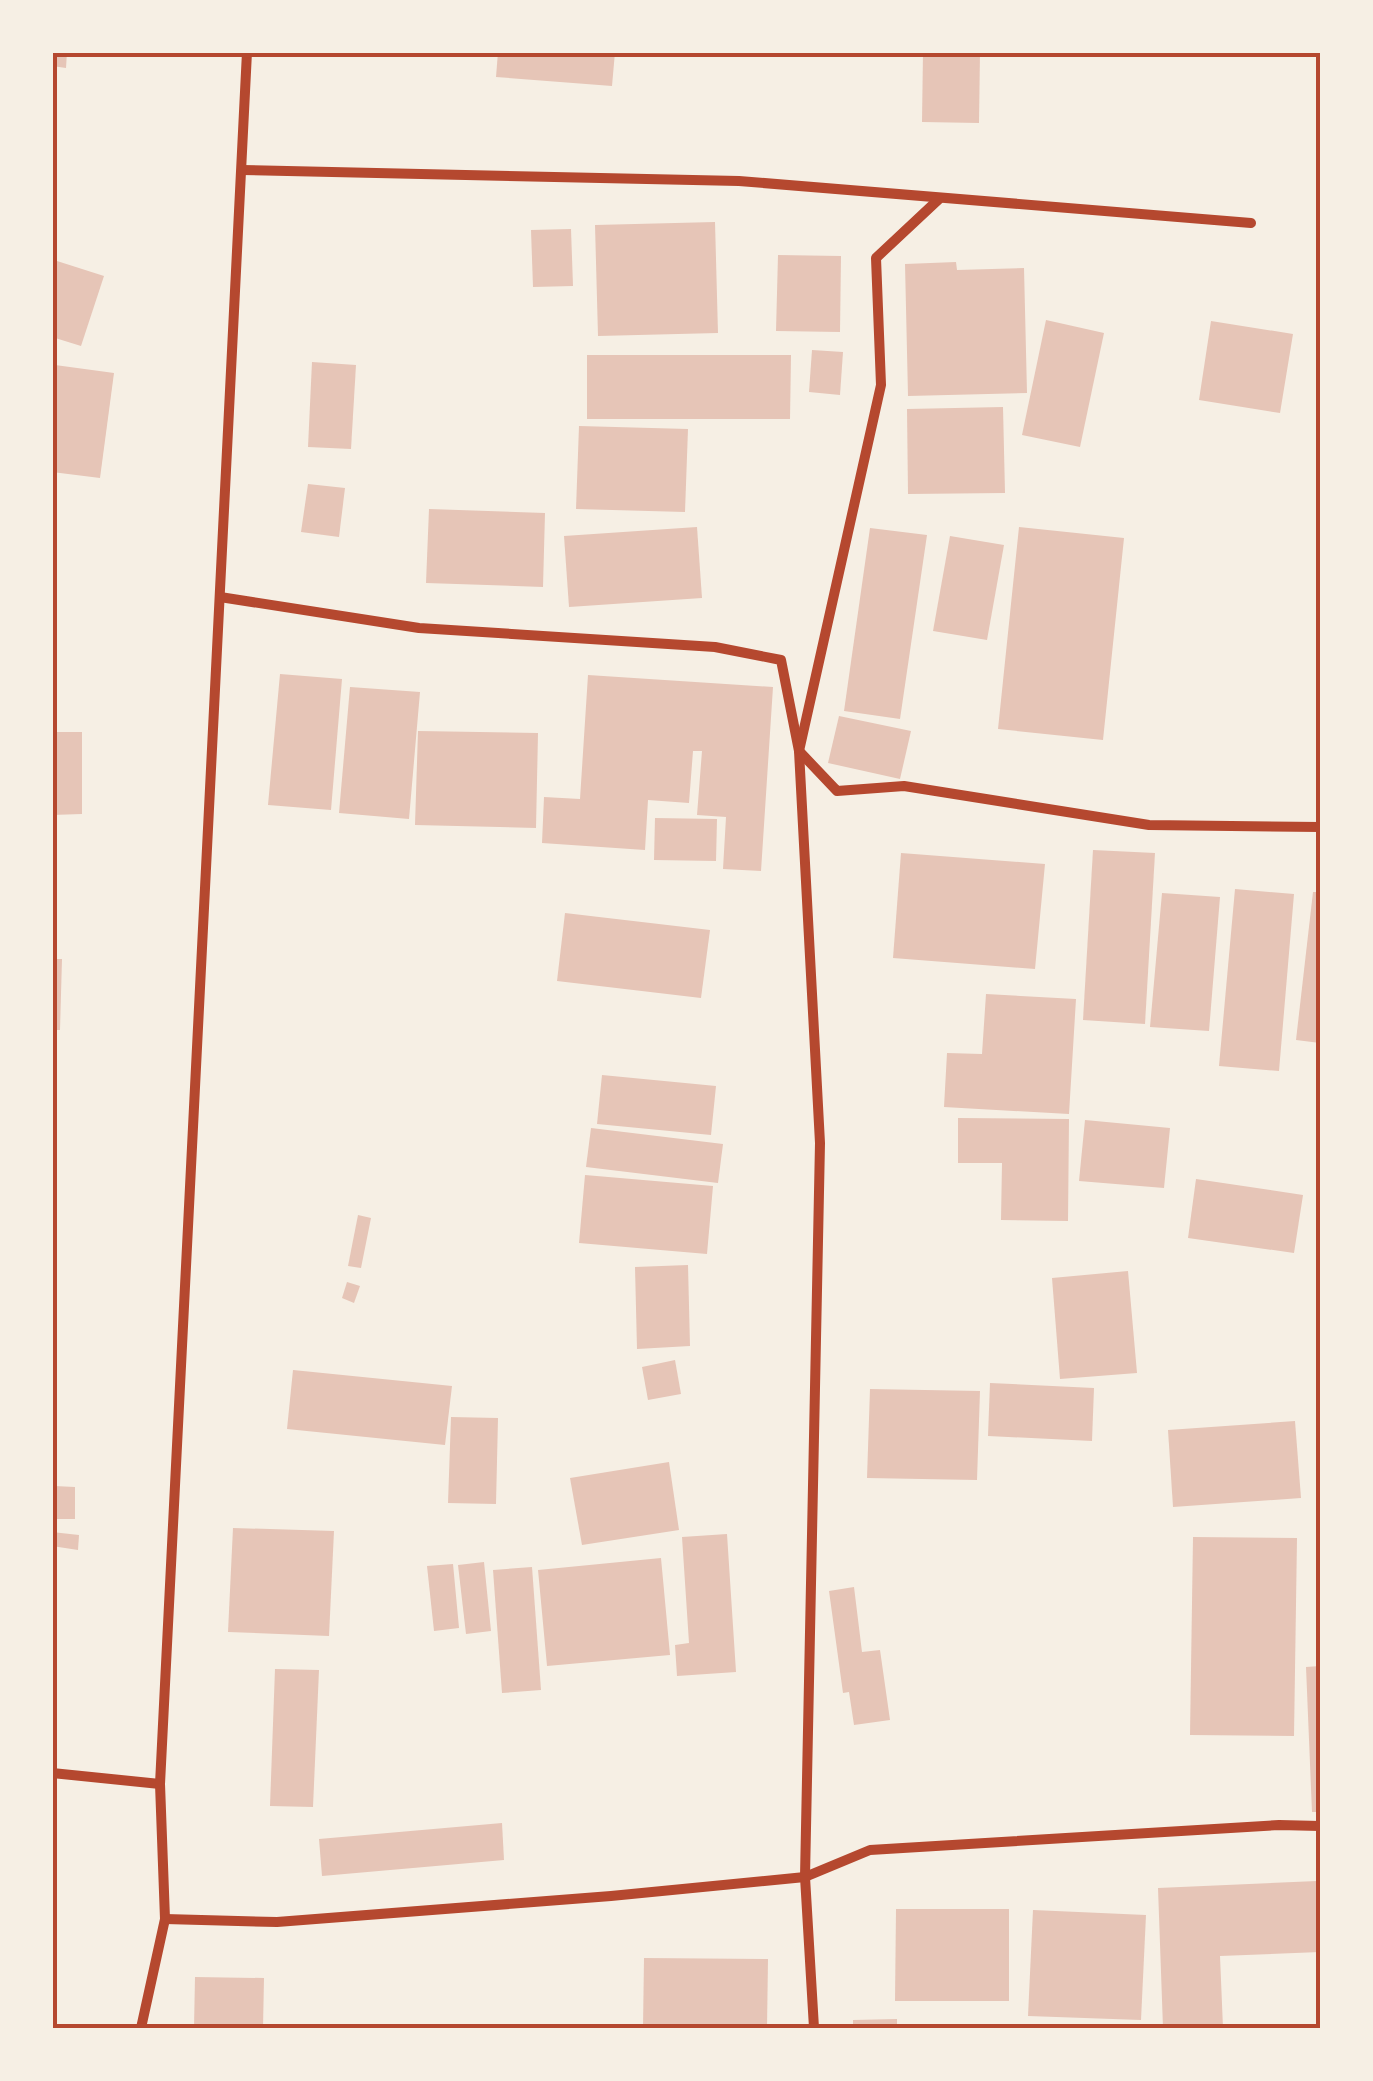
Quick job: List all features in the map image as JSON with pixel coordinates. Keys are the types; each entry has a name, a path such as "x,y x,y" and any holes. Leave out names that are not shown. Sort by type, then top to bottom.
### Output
{"street":[{"path":"141,2028 165,1919 160,1784 247,52"},
{"path":"242,170 739,181 1251,223"},
{"path":"799,752 881,385 876,258 939,199"},
{"path":"220,596 420,628 715,646 781,660 799,752 820,1142 806,1877 814,2028"},
{"path":"799,752 837,791 904,786 1148,825 1320,828"},
{"path":"52,1774 160,1784"},
{"path":"165,1919 277,1922 806,1877 870,1850 1279,1825 1320,1826"}],"building":[{"path":"52,52 67,52 66,68 52,66"},
{"path":"498,52 615,52 612,86 496,77"},
{"path":"923,52 980,52 979,123 922,122"},
{"path":"715,222 718,333 598,336 595,225"},
{"path":"571,229 573,286 533,287 531,230"},
{"path":"778,255 841,256 840,332 776,331"},
{"path":"57,261 104,276 81,346 52,337 52,277"},
{"path":"956,262 957,270 1024,268 1027,393 908,396 905,264"},
{"path":"1046,320 1104,333 1080,447 1022,435"},
{"path":"1211,321 1293,334 1280,413 1199,400"},
{"path":"812,350 843,352 840,395 809,392"},
{"path":"587,355 791,355 790,419 587,419"},
{"path":"312,362 356,365 351,449 308,447"},
{"path":"55,365 114,373 100,478 52,472"},
{"path":"1003,407 1005,493 908,494 907,409"},
{"path":"579,426 688,429 685,512 576,509"},
{"path":"308,484 345,488 339,537 301,532"},
{"path":"429,509 545,513 543,587 426,583"},
{"path":"697,527 702,598 569,607 564,536"},
{"path":"1019,527 1124,538 1103,740 998,729"},
{"path":"870,528 927,535 900,719 844,711"},
{"path":"950,536 1004,545 987,640 933,631"},
{"path":"280,674 342,679 331,810 268,805"},
{"path":"588,675 773,687 761,871 723,869 726,817 697,815 702,751 693,751 689,803 648,800 645,850 542,843 544,797 580,799"},
{"path":"350,687 420,692 409,819 339,813"},
{"path":"839,716 911,731 900,779 828,763"},
{"path":"418,731 538,733 536,828 415,825"},
{"path":"52,732 82,732 82,814 52,815"},
{"path":"655,818 717,819 716,861 654,860"},
{"path":"1093,850 1155,853 1145,1024 1083,1020"},
{"path":"901,853 1045,864 1035,969 893,958"},
{"path":"1235,889 1294,894 1279,1071 1219,1066"},
{"path":"1313,892 1320,892 1320,1043 1296,1040"},
{"path":"1162,893 1220,897 1209,1031 1150,1027"},
{"path":"565,913 710,930 701,998 557,981"},
{"path":"52,959 62,959 60,1030 52,1030"},
{"path":"986,994 1076,999 1069,1114 944,1107 947,1053 982,1054"},
{"path":"602,1075 716,1086 711,1135 597,1124"},
{"path":"958,1118 1069,1119 1068,1221 1001,1220 1002,1163 958,1163"},
{"path":"1085,1120 1170,1128 1164,1188 1079,1181"},
{"path":"591,1128 723,1144 718,1183 586,1167"},
{"path":"585,1175 713,1186 707,1254 579,1243"},
{"path":"1196,1179 1303,1195 1294,1253 1188,1238"},
{"path":"358,1215 371,1218 361,1268 348,1266"},
{"path":"688,1265 690,1346 637,1349 635,1267"},
{"path":"1128,1271 1137,1373 1060,1379 1052,1278"},
{"path":"347,1282 360,1286 354,1303 342,1298"},
{"path":"675,1360 681,1394 648,1400 642,1367"},
{"path":"293,1370 452,1386 445,1445 287,1429"},
{"path":"990,1383 1094,1388 1092,1441 988,1436"},
{"path":"870,1389 980,1391 977,1480 867,1478"},
{"path":"451,1417 498,1418 496,1504 448,1503"},
{"path":"1295,1421 1301,1498 1173,1507 1168,1430"},
{"path":"669,1462 679,1530 582,1545 570,1478"},
{"path":"54,1486 75,1487 75,1519 54,1519"},
{"path":"233,1528 334,1531 329,1636 228,1632"},
{"path":"52,1532 79,1535 78,1550 52,1546"},
{"path":"727,1534 736,1672 677,1676 675,1645 689,1643 682,1537"},
{"path":"1193,1537 1297,1538 1294,1736 1190,1735"},
{"path":"661,1558 670,1655 547,1666 538,1570"},
{"path":"484,1562 491,1631 466,1634 458,1565"},
{"path":"453,1564 459,1628 434,1631 427,1566"},
{"path":"532,1567 541,1690 502,1693 493,1570"},
{"path":"854,1587 862,1652 880,1650 890,1720 854,1725 849,1692 843,1693 829,1591"},
{"path":"1320,1666 1320,1812 1312,1812 1306,1667"},
{"path":"275,1669 319,1670 313,1807 270,1806"},
{"path":"502,1823 504,1860 322,1876 319,1839"},
{"path":"1317,1881 1320,1952 1220,1956 1223,2028 1163,2028 1158,1888"},
{"path":"896,1909 1009,1909 1009,2001 895,2001"},
{"path":"1033,1910 1146,1915 1141,2020 1028,2016"},
{"path":"644,1958 768,1959 767,2028 643,2028"},
{"path":"195,1977 264,1978 263,2028 194,2028"},
{"path":"897,2019 897,2028 853,2028 853,2020"}]}
